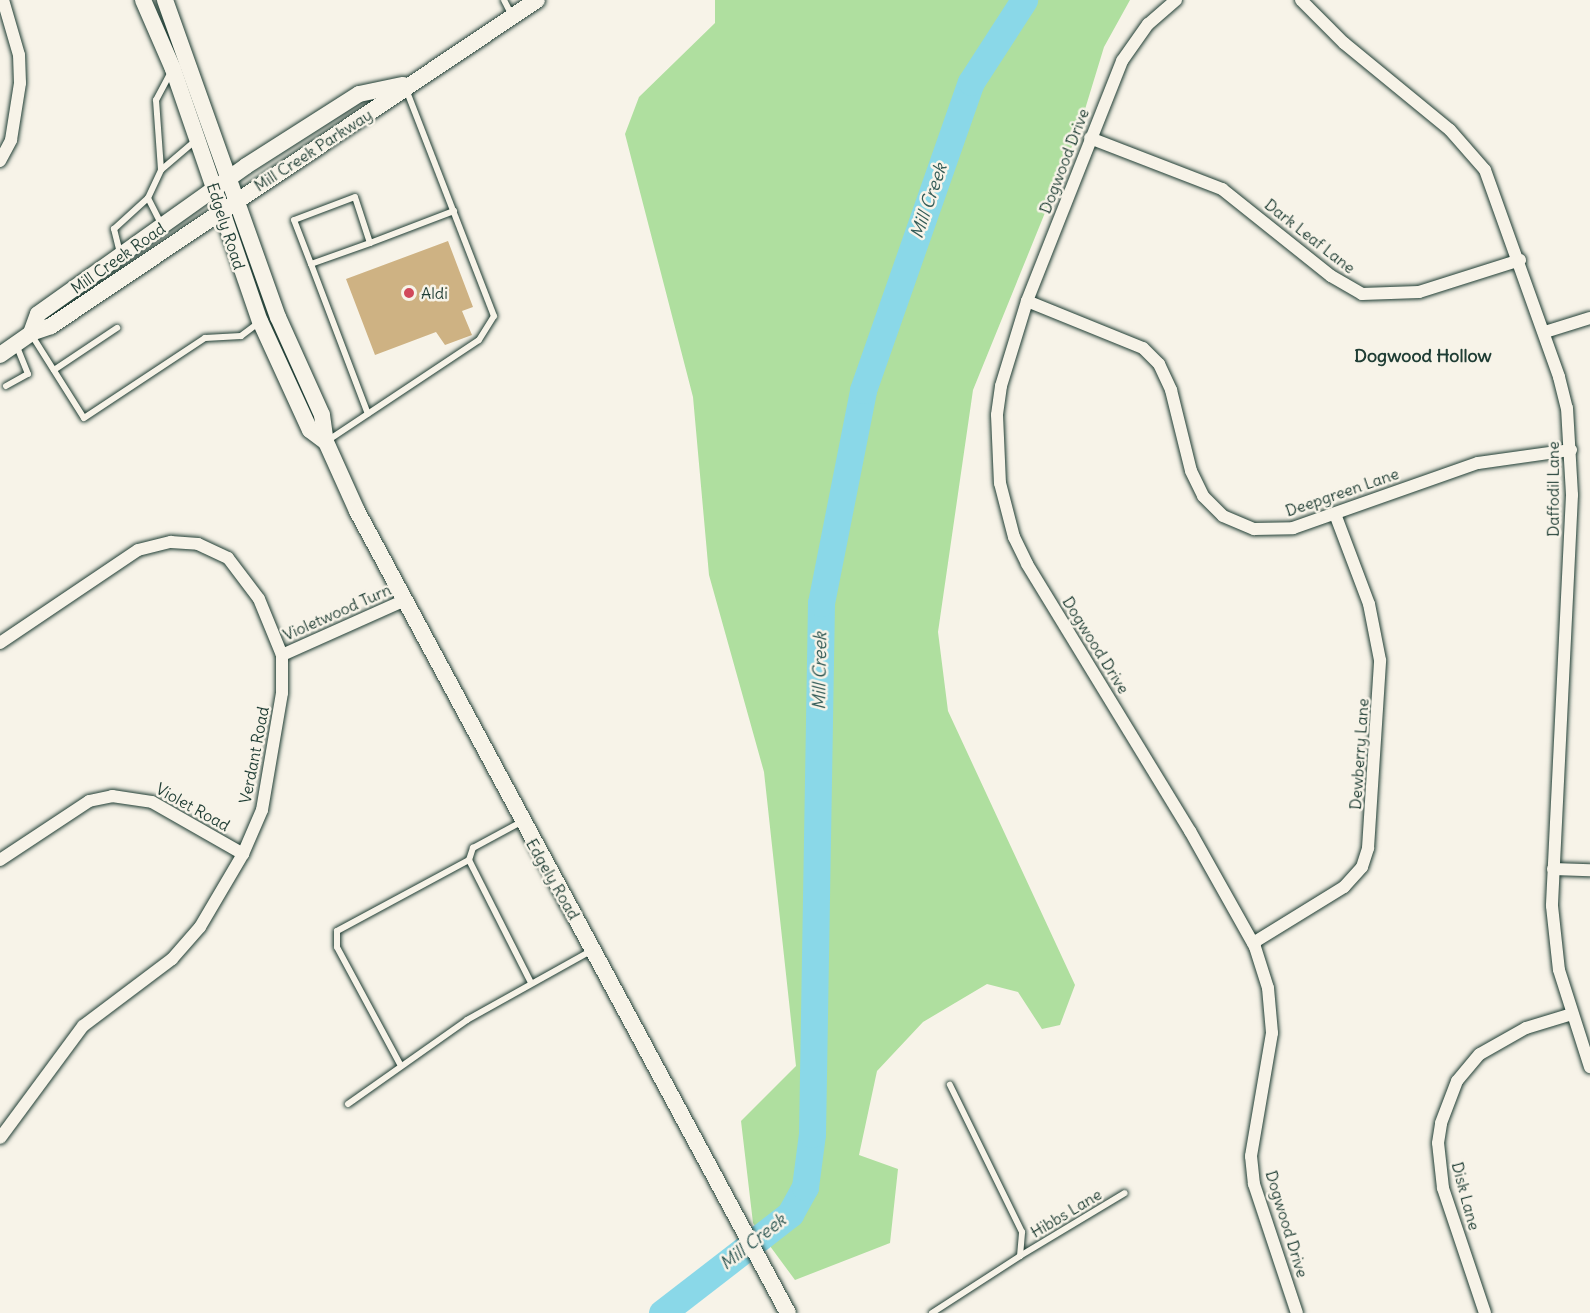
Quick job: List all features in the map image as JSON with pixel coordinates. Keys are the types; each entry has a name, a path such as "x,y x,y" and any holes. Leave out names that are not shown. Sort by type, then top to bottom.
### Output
{"main road":[{"name":"Edgely Road","path":"143,0 173,69 198,138 218,210 260,321 310,430 326,442"},
{"name":"Edgely Road","path":"165,0 238,198 278,317 322,414 326,442 405,600 521,822 593,949 788,1313"},
{"name":"Mill Creek Parkway","path":"218,210 365,118 404,85 537,0"},
{"name":"Mill Creek Parkway","path":"214,189 359,94 404,85"},
{"name":"Mill Creek Road","path":"31,333 38,314 214,189"},
{"name":"Mill Creek Road","path":"0,355 31,333 51,326 218,210"}],"street":[{"path":"0,161 11,140 20,83 19,55 3,0"},
{"name":"Dogwood Drive","path":"1176,0 1132,43 1090,138 1027,301 1001,386 997,415 1000,483 1014,537 1252,943 1268,988 1272,1033 1252,1137 1254,1184 1298,1313"},
{"name":"Daffodil Lane","path":"1301,0 1344,43 1468,148 1495,188 1545,332 1567,408 1571,450 1552,869 1555,949 1572,1014 1590,1067"},
{"name":"Dark Leaf Lane","path":"1090,138 1222,189 1331,276 1362,294 1419,292 1520,260"},
{"name":"Deepgreen Lane","path":"1027,301 1133,342 1159,364 1171,390 1191,471 1203,496 1223,516 1254,529 1278,530 1335,514 1478,463 1571,450"},
{"path":"1545,332 1590,318"},
{"name":"Dewberry Lane","path":"1252,943 1344,887 1362,867 1368,848 1380,660 1369,603 1335,514"},
{"name":"Verdant Road","path":"0,643 113,564 138,550 171,542 214,549 246,576 282,654 282,693 267,792 243,854 200,927 172,959 82,1026 0,1138"},
{"name":"Violetwood Turn","path":"282,654 405,600"},
{"name":"Violet Road","path":"0,860 90,801 112,796 152,802 243,854"},
{"path":"1552,869 1590,870"},
{"name":"Disk Lane","path":"1485,1313 1443,1188 1438,1143 1441,1123 1457,1081 1480,1054 1526,1028 1572,1014"}],"lane":[{"path":"504,0 512,16"},
{"path":"162,170 156,100 173,69"},
{"path":"326,442 479,340 495,316 404,85"},
{"path":"121,256 114,229 148,198 162,170 198,138"},
{"path":"368,414 294,220 355,197 370,243"},
{"path":"148,198 162,227"},
{"path":"311,264 454,211"},
{"path":"31,333 84,418 205,338 241,336 260,321"},
{"path":"54,370 117,328"},
{"path":"6,386 28,374 16,344"},
{"path":"400,1066 337,947 337,931 469,860 473,848 521,822"},
{"path":"469,860 531,982"},
{"path":"348,1104 400,1066 531,982 593,949"},
{"path":"950,1086 1022,1232 1020,1256"},
{"name":"Hibbs Lane","path":"932,1313 1020,1256 1125,1193"}],"green space":[{"path":"715,0 1130,0 1104,47 1079,129 973,390 938,632 948,711 1075,985 1060,1025 1042,1029 1018,992 987,984 923,1022 877,1071 859,1155 898,1169 890,1243 795,1280 753,1223 741,1121 796,1066 764,772 709,575 693,397 625,134 639,97 715,23"}],"building":[{"name":"Aldi","path":"448,241 473,307 462,311 472,335 445,345 436,332 375,355 346,279"}],"waterway":[{"name":"Mill Creek","path":"662,1313 790,1214 805,1187 812,1134 821,603 863,390 971,82 1024,0"}],"place":[{"name":"Aldi","path":"409,293"}],"district":[{"name":"Dogwood Hollow","path":"1423,356"}]}
